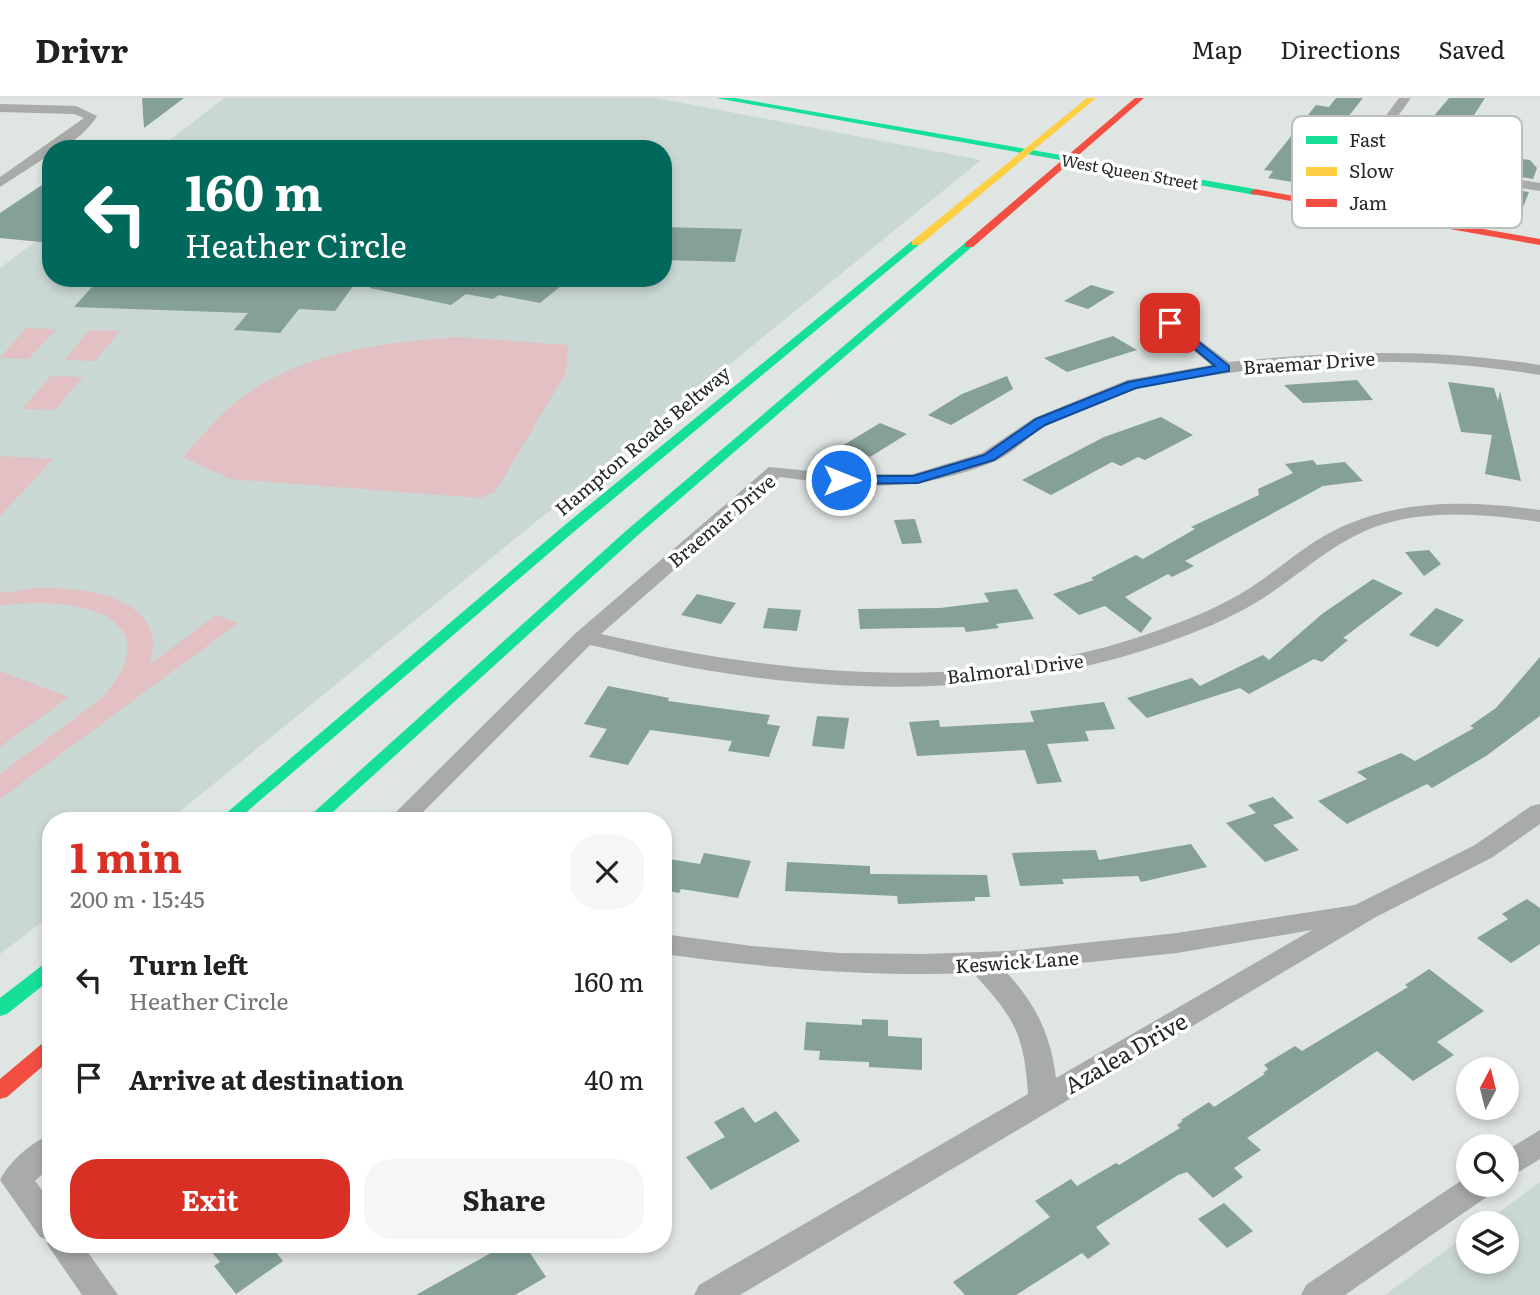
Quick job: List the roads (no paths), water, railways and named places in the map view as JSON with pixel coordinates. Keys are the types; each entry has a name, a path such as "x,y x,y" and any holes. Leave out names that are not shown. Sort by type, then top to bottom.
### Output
{"main road":[{"name":"West Queen Street","path":"720,98 1292,199"},
{"name":"Hampton Roads Beltway","path":"236,812 571,527 1091,98"},
{"path":"322,812 632,533 1140,98"},
{"name":"West Queen Street","path":"1459,228 1540,242"},
{"path":"0,1009 42,976"},
{"path":"0,1091 42,1055"}],"street":[{"path":"4,108 23,98"},
{"path":"1392,116 1405,98"},
{"path":"4,108 76,110 90,116 86,124 63,140"},
{"path":"0,183 42,154"},
{"path":"1522,184 1540,187"},
{"path":"1170,323 1225,368"},
{"name":"Braemar Drive","path":"408,812 584,637 776,471 841,480 914,480 989,457 1040,422 1133,384 1225,368 1317,358 1406,356 1498,363 1540,370"},
{"name":"Balmoral Drive","path":"584,637 717,665 850,678 965,677 1044,668 1107,655 1191,626 1254,595 1343,534 1377,521 1426,510 1491,509 1540,516"},
{"name":"Azalea Drive","path":"711,1295 1367,910 1484,851 1540,812"},
{"name":"Keswick Lane","path":"672,945 797,961 982,965 1167,946 1367,910"},
{"path":"982,965 1016,1000 1030,1021 1040,1054 1043,1100"},
{"path":"1519,1158 1540,1143"},
{"path":"42,1155 16,1180 42,1215"},
{"path":"1318,1295 1461,1197"},
{"path":"71,1253 101,1295"}]}
